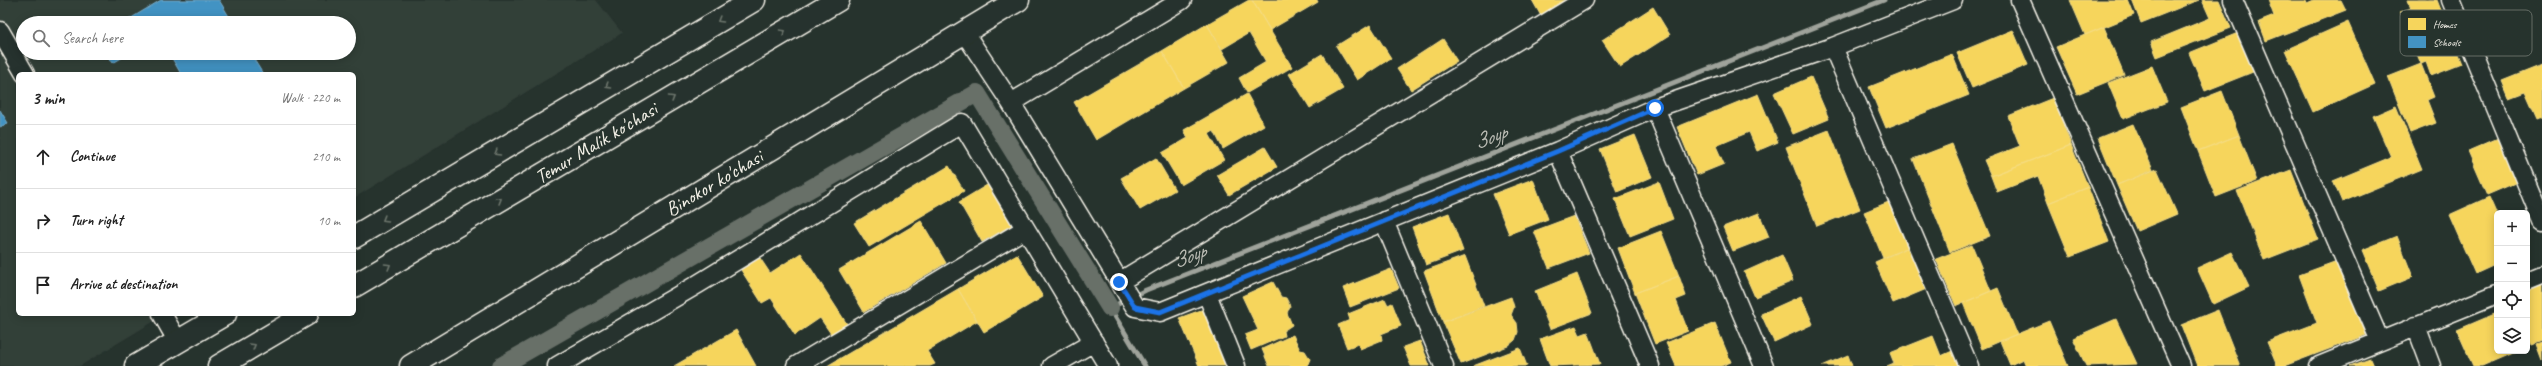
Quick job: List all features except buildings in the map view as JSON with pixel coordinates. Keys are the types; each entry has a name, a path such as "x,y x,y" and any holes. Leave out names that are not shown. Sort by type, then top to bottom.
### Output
{"main road":[{"path":"356,236 754,0"},
{"name":"Temur Malik ko'chasi","path":"356,285 838,0"},
{"name":"Binokor ko'chasi","path":"411,366 1018,0"},
{"path":"136,366 222,316"},
{"path":"219,366 304,316"}],"street":[{"path":"1010,103 1182,0"},
{"path":"1119,282 1584,0"},
{"path":"964,32 1010,103 1135,307 1160,312 1558,151 1655,108 1832,48 1953,0"},
{"path":"2020,0 2181,366"},
{"path":"2233,0 2380,341"},
{"path":"2451,0 2455,10"},
{"path":"0,31 16,59"},
{"path":"1832,48 1969,366"},
{"path":"2474,56 2542,221"},
{"path":"17,60 24,72"},
{"path":"1655,108 1764,366"},
{"path":"557,366 698,284 962,123 1108,366"},
{"path":"1558,151 1650,366"},
{"path":"1384,221 1444,366"},
{"path":"796,366 1025,229"},
{"path":"2530,280 2542,275"},
{"path":"1207,294 1236,366"},
{"path":"2319,366 2494,295"},
{"path":"163,316 178,342"},
{"path":"2416,326 2431,366"},
{"path":"1052,366 1094,342"}],"shaded area":[{"path":"0,0 596,0 622,33 356,197 356,72 16,72 16,316 163,316 80,366 0,366"}],"waterway":[{"name":"Зоур","path":"1145,366 1110,308 1146,290 1884,0"},
{"path":"501,366 977,93 1110,308"}],"route":[{"path":"1119,282 1135,307 1160,312 1558,151 1655,108"}]}
